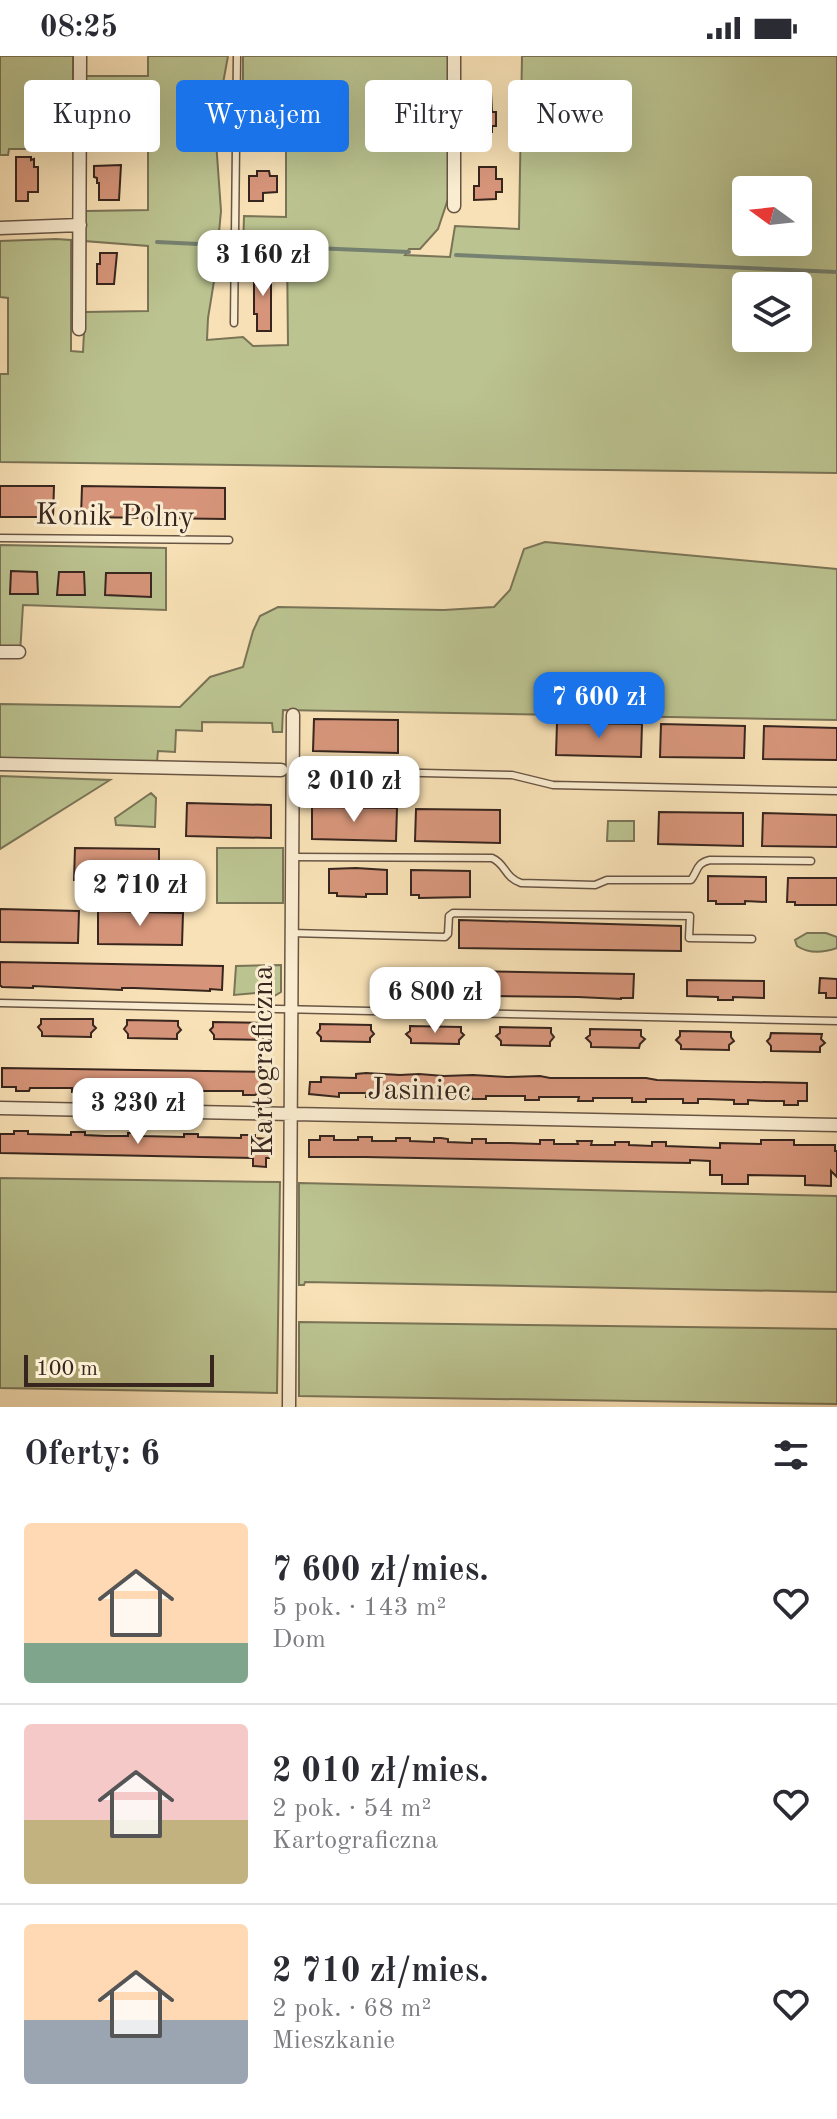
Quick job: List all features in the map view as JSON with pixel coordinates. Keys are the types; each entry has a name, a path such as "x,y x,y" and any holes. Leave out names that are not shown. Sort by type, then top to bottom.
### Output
{"street":[{"path":"79,329 80,56"},
{"path":"454,56 454,206"},
{"path":"0,228 80,225"},
{"path":"0,652 19,652"},
{"name":"Kartograficzna","path":"289,1407 292,857 287,770 293,715"},
{"path":"0,764 287,770"},
{"name":"Jasiniec","path":"0,1108 837,1125"}],"lane":[{"path":"234,323 237,56"},
{"name":"Konik Polny","path":"0,538 229,540"},
{"path":"287,770 512,775 553,785 837,791"},
{"path":"292,857 492,858 501,864 511,879 521,883 595,885 607,880 691,880 699,864 710,860 811,861"},
{"path":"291,933 445,937 449,916 453,913 602,914 690,916 689,938 752,939"},
{"path":"0,1003 837,1021"}],"green space":[{"path":"0,56 73,56 73,80 24,80 24,149 9,149 8,155 0,155"},
{"path":"148,56 228,56 224,80 176,80 176,152 217,152 221,211 207,340 243,337 253,346 288,345 287,251 243,248 244,216 286,217 286,152 349,152 349,80 243,80 243,56 448,56 448,80 365,80 365,152 448,152 448,199 438,229 420,249 409,249 405,255 450,257 455,226 519,229 520,152 632,152 632,80 522,80 522,56 837,56 837,473 0,462 0,374 8,374 8,298 0,297 0,241 71,240 71,351 83,352 85,312 148,311 148,246 84,241 86,211 148,210 148,152 160,152 160,80 86,80 86,76 148,76"},
{"path":"545,542 837,569 837,720 283,710 282,732 273,732 272,723 202,722 202,731 176,730 175,752 158,751 157,762 0,758 0,704 180,707 210,677 243,667 260,616 278,607 444,610 494,607 510,590 524,549"},
{"path":"0,545 166,548 166,610 23,605 20,654 0,654"},
{"path":"0,776 110,780 0,849"},
{"path":"151,793 156,798 155,827 116,825 115,818"},
{"path":"608,821 634,821 634,841 607,841"},
{"path":"217,848 283,848 283,903 217,903"},
{"path":"807,933 826,933 837,937 837,948 816,952 797,946 795,940"},
{"path":"281,965 281,992 271,998 256,993 234,995 236,966"},
{"path":"0,1178 280,1182 277,1393 0,1388"},
{"path":"299,1183 837,1196 837,1292 305,1282 299,1285"},
{"path":"299,1322 837,1329 837,1404 299,1396"}],"building":[{"path":"492,112 496,112 496,126 492,126"},
{"path":"16,157 31,157 34,167 38,167 38,192 28,192 28,201 16,201"},
{"path":"121,165 119,200 99,200 99,183 94,177 94,166"},
{"path":"479,167 496,167 496,179 502,179 502,192 496,192 496,199 474,200 474,186 479,186"},
{"path":"257,171 269,171 270,176 277,176 277,192 263,193 263,201 249,201 249,176 257,176"},
{"path":"100,253 117,253 114,284 97,284"},
{"path":"257,264 271,264 271,331 257,331 254,281 257,281"},
{"path":"0,486 54,486 53,517 0,517"},
{"path":"82,486 225,488 225,519 81,517"},
{"path":"11,571 37,572 38,594 10,594"},
{"path":"59,572 84,572 85,595 57,595"},
{"path":"106,573 151,573 151,597 105,595"},
{"path":"314,719 398,720 398,753 313,751"},
{"path":"557,723 642,724 641,757 556,755"},
{"path":"661,724 745,726 744,758 660,757"},
{"path":"764,726 837,728 837,760 763,759"},
{"path":"187,803 271,805 271,838 186,836"},
{"path":"312,807 397,808 396,841 312,839"},
{"path":"416,809 500,810 500,843 415,841"},
{"path":"659,812 743,813 743,846 658,844"},
{"path":"763,813 837,815 837,847 762,846"},
{"path":"75,848 159,849 159,882 74,880"},
{"path":"329,869 387,870 387,894 366,894 366,897 329,893"},
{"path":"411,870 470,871 470,897 419,898 419,895 411,895"},
{"path":"708,876 766,877 766,902 716,904 716,901 708,901"},
{"path":"788,878 837,878 837,905 795,905 795,902 787,902"},
{"path":"0,909 79,911 78,943 0,942"},
{"path":"98,911 183,913 182,945 98,944"},
{"path":"459,920 681,926 681,951 459,948"},
{"path":"0,962 223,966 222,990 2,987"},
{"path":"401,970 634,974 633,998 413,995 401,993"},
{"path":"820,978 837,979 837,998 826,998 826,993 819,993"},
{"path":"687,980 764,981 764,998 718,1000 718,997 687,996"},
{"path":"41,1019 93,1019 96,1028 91,1037 42,1036 38,1027"},
{"path":"127,1020 178,1021 181,1030 177,1039 128,1038 124,1029"},
{"path":"213,1022 264,1023 268,1032 263,1040 214,1039 210,1030"},
{"path":"320,1024 371,1025 374,1034 370,1042 321,1041 317,1033"},
{"path":"410,1026 461,1027 464,1035 459,1044 411,1043 406,1034"},
{"path":"500,1027 551,1028 554,1037 550,1046 501,1045 496,1036 500,1033"},
{"path":"590,1029 641,1030 641,1036 645,1039 639,1048 591,1047 586,1038 590,1035"},
{"path":"680,1031 731,1032 734,1041 729,1045 729,1050 681,1049 676,1040"},
{"path":"771,1033 822,1034 821,1039 825,1043 820,1047 820,1052 771,1051 767,1041"},
{"path":"2,1068 271,1072 270,1092 243,1095 243,1091 186,1094 186,1090 129,1093 129,1089 86,1089 86,1092 72,1092 72,1088 16,1091 16,1087 2,1087"},
{"path":"356,1074 807,1083 807,1101 784,1105 784,1101 748,1100 748,1104 734,1104 734,1100 707,1099 698,1099 698,1103 683,1103 683,1099 632,1102 632,1098 578,1101 579,1097 525,1100 525,1096 472,1099 472,1095 419,1098 419,1094 366,1097 366,1093 339,1093 339,1097 309,1094 310,1082 321,1082 321,1077 356,1078"},
{"path":"14,1131 71,1135 71,1132 85,1132 85,1135 106,1136 141,1133 142,1136 184,1137 184,1134 198,1134 198,1137 241,1138 241,1135 255,1135 255,1138 269,1139 269,1158 266,1158 266,1167 253,1166 253,1158 0,1153 0,1134 14,1134"},
{"path":"320,1136 334,1136 334,1140 372,1137 372,1141 410,1138 410,1141 434,1142 434,1138 441,1138 448,1139 448,1142 472,1143 472,1139 486,1139 486,1143 540,1144 540,1140 554,1140 554,1144 592,1141 591,1145 629,1142 629,1145 652,1146 652,1142 666,1142 666,1146 720,1148 720,1143 761,1144 761,1140 794,1140 794,1145 835,1145 837,1177 831,1171 831,1186 805,1185 805,1176 748,1175 748,1184 722,1184 722,1175 710,1175 710,1161 690,1160 690,1163 309,1157 309,1140 320,1140"}],"waterway":[{"path":"157,242 219,245"},
{"path":"290,247 409,252"},
{"path":"456,255 837,272"}]}
